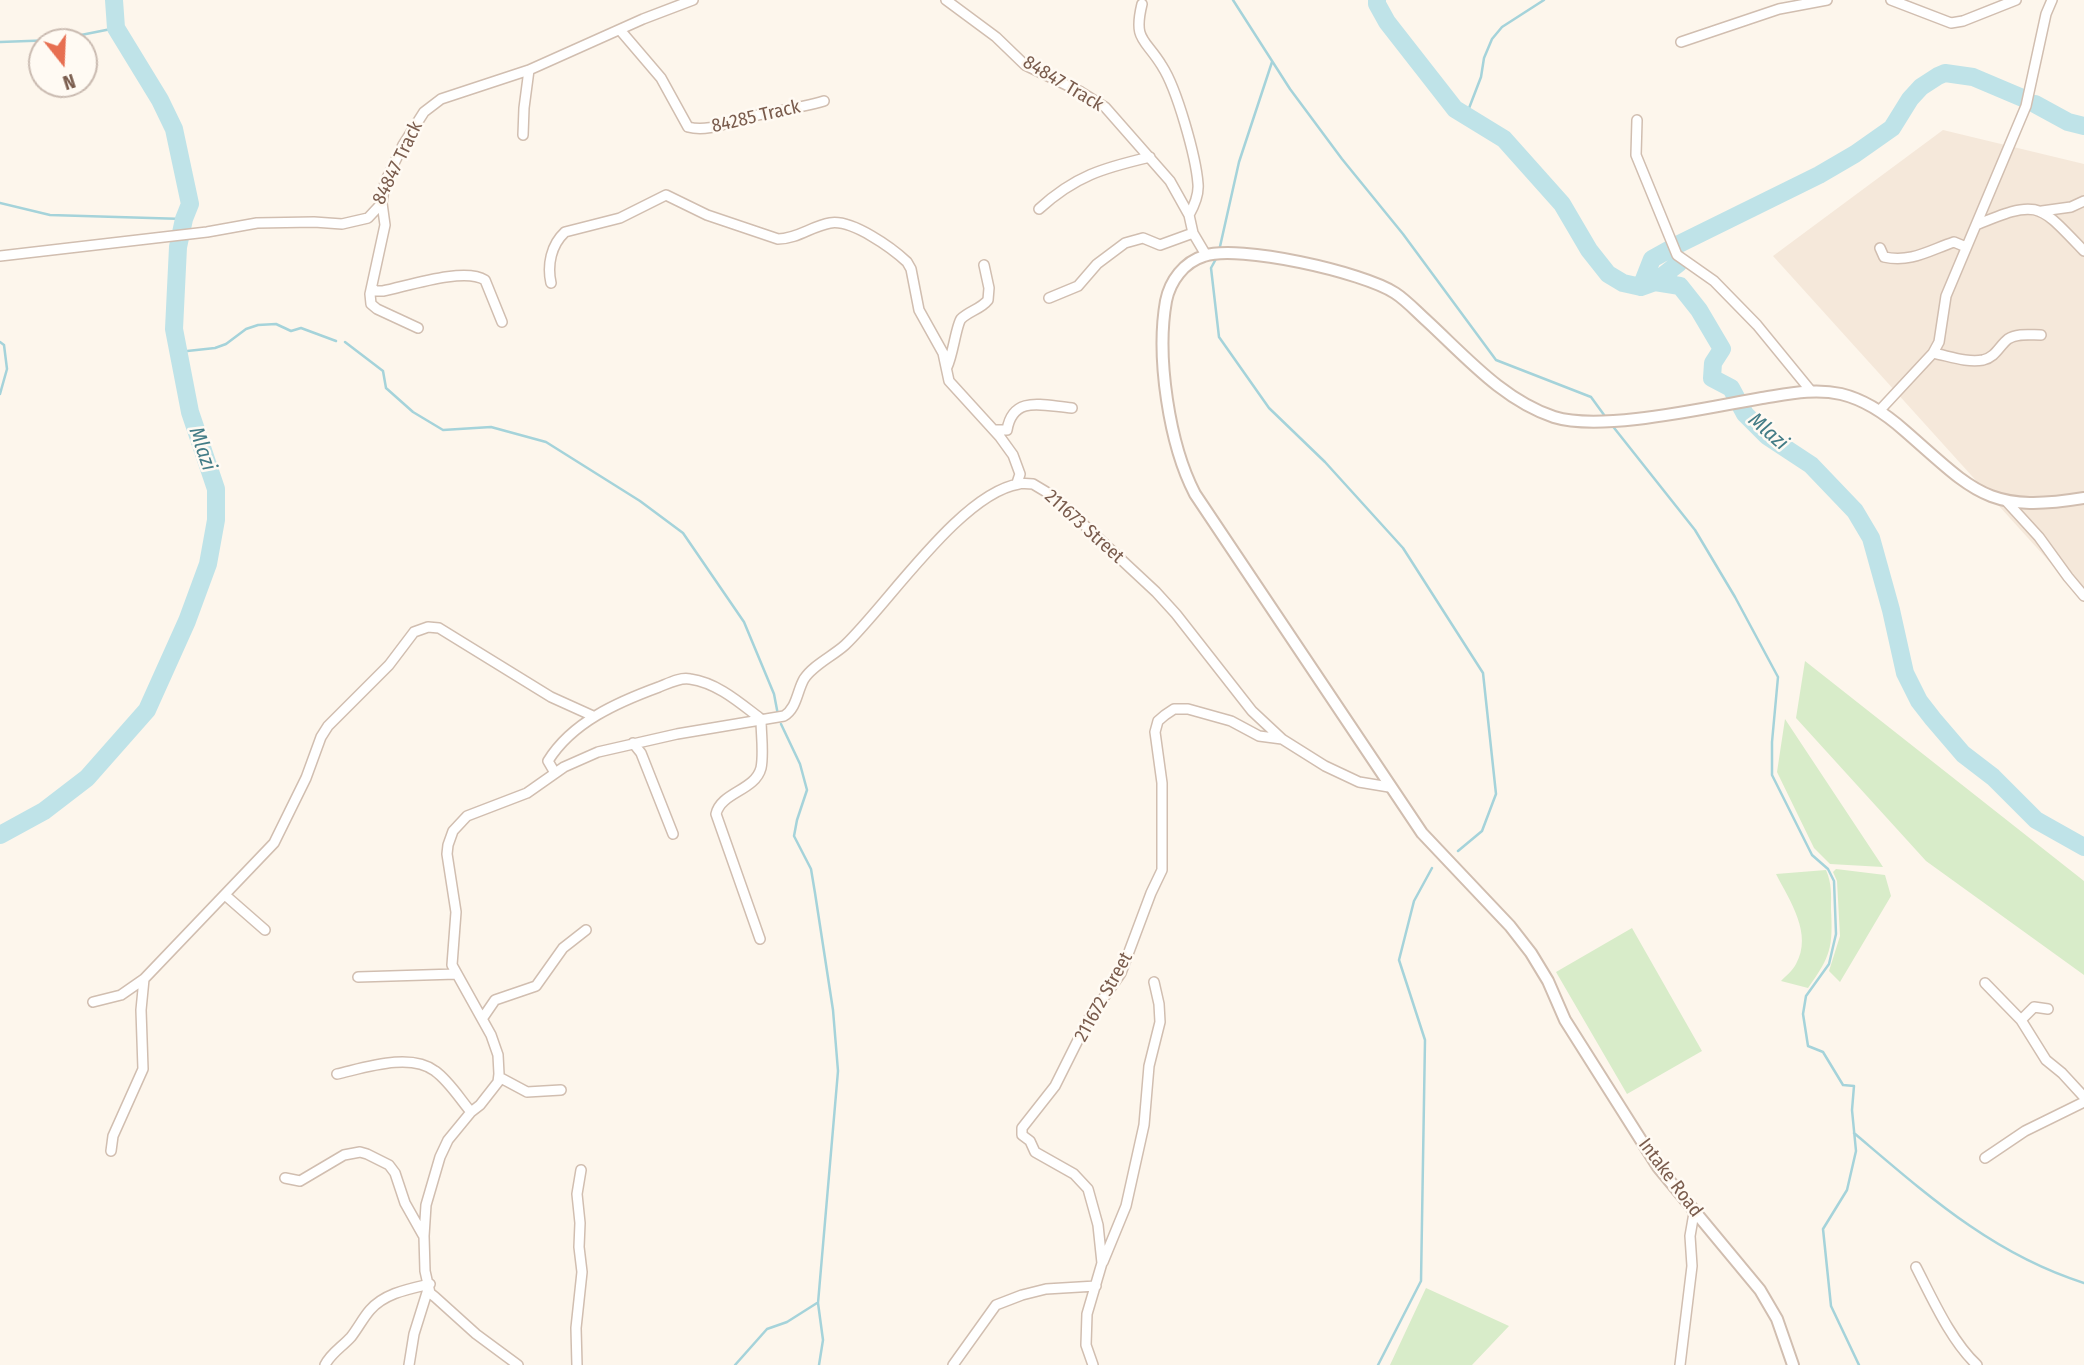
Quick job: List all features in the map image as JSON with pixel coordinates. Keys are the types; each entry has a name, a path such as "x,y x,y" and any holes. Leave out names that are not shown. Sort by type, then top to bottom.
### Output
{"street":[{"name":"84847 Track","path":"3,255 207,232 257,223 359,222 368,218 382,203 388,176 402,145 424,112 441,99 529,70 693,0"},
{"name":"84847 Track","path":"946,0 987,30 1025,65 1105,107 1170,181 1189,215 1193,233 1206,255"},
{"path":"1681,42 1792,5 1826,0"},
{"path":"1891,0 1951,23 1963,21 2016,0"},
{"path":"1880,411 1933,353 1939,342 1946,296 2026,106 2046,14 2052,0"},
{"path":"1142,4 1138,27 1140,36 1162,66 1174,93 1189,143 1198,184 1197,195 1189,215"},
{"name":"84285 Track","path":"620,30 661,78 688,127 708,129 750,116 792,110 824,101"},
{"path":"523,135 529,70"},
{"path":"1637,120 1636,155 1677,254 1714,281 1757,325 1811,391"},
{"path":"1040,209 1064,188 1078,180 1107,168 1150,157"},
{"path":"517,1365 476,1334 430,1293 425,1271 426,1205 440,1157 448,1140 493,1089 499,1077 498,1055 482,1018 452,965 456,912 447,854 453,831 467,816 527,793 555,773 598,752 789,713 804,679 844,646 945,535 994,492 1019,484 1020,474 1013,455 995,430 949,381 943,353 919,310 911,269 901,256 867,234 839,223 831,223 782,239 707,215 666,195 620,218 565,232 558,238 551,256 551,283"},
{"path":"1976,225 2017,209 2040,211 2071,207 2084,201"},
{"path":"382,203 385,225 370,299 373,307 418,328"},
{"path":"2040,211 2050,216 2084,251"},
{"path":"1049,299 1078,286 1097,264 1125,243 1143,239 1160,245 1193,233"},
{"path":"1880,248 1884,257 1890,259 1917,257 1954,242 1966,247"},
{"path":"1206,255 1219,252 1252,254 1324,267 1372,281 1394,292 1513,398 1553,416 1579,423 1640,418 1811,391 1843,395 1880,411 1965,484 1994,499 2046,503 2084,498"},
{"name":"Intake Road","path":"1206,255 1193,260 1171,285 1163,321 1169,407 1183,472 1200,502 1422,833 1510,926 1531,953 1565,1020 1658,1167 1760,1290 1777,1319 1793,1365"},
{"path":"947,367 954,351 959,324 988,300 989,288 984,265"},
{"path":"372,288 383,291 456,276 479,277 485,281 502,321"},
{"path":"1933,353 1968,361 1983,360 1994,355 2010,338 2018,335 2041,335"},
{"path":"995,430 1006,430 1014,410 1022,406 1072,408"},
{"name":"211673 Street","path":"1017,483 1033,484 1066,506 1156,592 1245,702 1267,727 1285,741"},
{"path":"2007,502 2039,537 2084,596"},
{"path":"93,1002 121,995 144,979 274,843 306,778 324,732 389,665 408,638 421,628 439,628 551,697 593,716"},
{"path":"555,773 548,764 550,758 593,716 630,697 686,678 718,688 761,719"},
{"name":"211672 Street","path":"1093,1365 1086,1345 1087,1314 1102,1263 1098,1225 1088,1189 1074,1174 1035,1152 1030,1141 1022,1135 1022,1128 1055,1086 1088,1020 1121,973 1162,870 1162,783 1155,732 1158,721 1174,709 1188,709 1231,721 1259,736 1285,741"},
{"path":"760,939 716,814 720,805 758,775 761,768 761,719"},
{"path":"1285,741 1325,766 1359,782 1390,787"},
{"path":"633,743 641,753 673,834"},
{"path":"225,895 265,930"},
{"path":"482,1018 495,1000 536,986 562,948 586,930"},
{"path":"358,978 456,974"},
{"path":"111,1151 113,1136 143,1069 144,1023 141,1010 144,979"},
{"path":"1102,1263 1126,1206 1144,1125 1149,1066 1160,1023 1154,982"},
{"path":"1984,983 2021,1020 2046,1060 2062,1073 2084,1099 2025,1131 1985,1158"},
{"path":"2021,1020 2034,1007 2048,1009"},
{"path":"337,1074 382,1063 410,1063 429,1067 437,1072 471,1112"},
{"path":"499,1077 527,1092 561,1090"},
{"path":"285,1178 300,1181 344,1155 360,1152 367,1154 391,1168 405,1203 424,1236"},
{"path":"577,1365 576,1328 582,1272 577,1194 581,1170"},
{"path":"1680,1365 1692,1266 1690,1236 1694,1213"},
{"path":"1916,1267 1937,1308 1977,1365"},
{"path":"325,1365 380,1301 430,1284"},
{"path":"410,1365 414,1334 430,1284"},
{"path":"953,1365 990,1311 1003,1301 1046,1289 1096,1286"}],"shaded area":[{"path":"1943,130 2084,164 2084,600 1773,256"}],"green space":[{"path":"1805,661 2084,881 2084,975 1926,861 1796,718"},
{"path":"1785,719 1883,867 1830,864 1814,848 1777,772"},
{"path":"1836,869 1885,875 1891,896 1840,982 1829,971 1840,936 1837,881 1833,872"},
{"path":"1826,870 1831,889 1832,922 1831,942 1826,959 1808,988 1781,981 1796,964 1802,941 1798,918 1776,874"},
{"path":"1632,928 1702,1051 1627,1094 1556,972"},
{"path":"1426,1288 1509,1326 1472,1365 1390,1365"}],"waterway":[{"name":"Mlazi","path":"0,835 44,811 87,778 147,710 187,621 208,564 216,520 216,489 190,412 174,329 178,247 190,204 174,129 160,100 116,28 114,0"},
{"path":"1233,0 1290,89 1403,234 1496,360 1591,397 1607,419"},
{"name":"Mlazi","path":"1377,0 1387,22 1455,109 1504,139 1562,204 1589,250 1608,274 1623,283 1641,287 1655,282 1680,286 1699,310 1722,349 1713,363 1712,378 1731,388 1745,414 1767,436 1811,465 1855,511 1871,538 1905,673 1919,701 1963,754 1993,777 2036,820 2084,847"},
{"path":"1466,116 1492,39 1502,27 1544,0"},
{"path":"0,42 56,40 116,28"},
{"path":"1219,251 1239,162 1272,62"},
{"path":"1677,245 1819,175 1855,154 1892,128 1921,87 1945,73 1973,77 2025,99"},
{"path":"2035,104 2068,122 2084,126"},
{"path":"0,203 50,215 184,219"},
{"path":"1641,287 1652,259 1670,249"},
{"path":"1217,257 1211,268 1219,337 1269,408 1325,462 1403,548 1483,673 1496,794 1482,831 1458,851"},
{"path":"1655,282 1679,263"},
{"path":"178,352 215,348 226,344 246,329 258,325 276,324 291,331 301,328 336,341"},
{"path":"0,342 4,345 7,369 0,394"},
{"path":"345,342 383,371 386,388 413,412 443,430 491,427 546,442 640,501 683,533 744,622 774,694 778,715"},
{"path":"1611,424 1695,530 1778,677 1772,775 1812,855 1828,869 1834,881 1836,934 1829,964 1806,996 1803,1014 1808,1046 1823,1052 1843,1085 1854,1086 1852,1110 1856,1151 1847,1190 1823,1229 1831,1306 1859,1365"},
{"path":"781,724 800,764 807,790 794,836 811,869 833,1010 838,1071 818,1303 823,1340 819,1365"},
{"path":"1378,1365 1421,1281 1425,1040 1399,960 1414,901 1432,868"},
{"path":"1854,1133 1934,1200 1990,1239 2051,1271 2084,1283"},
{"path":"735,1365 767,1329 787,1322 817,1303"}]}
